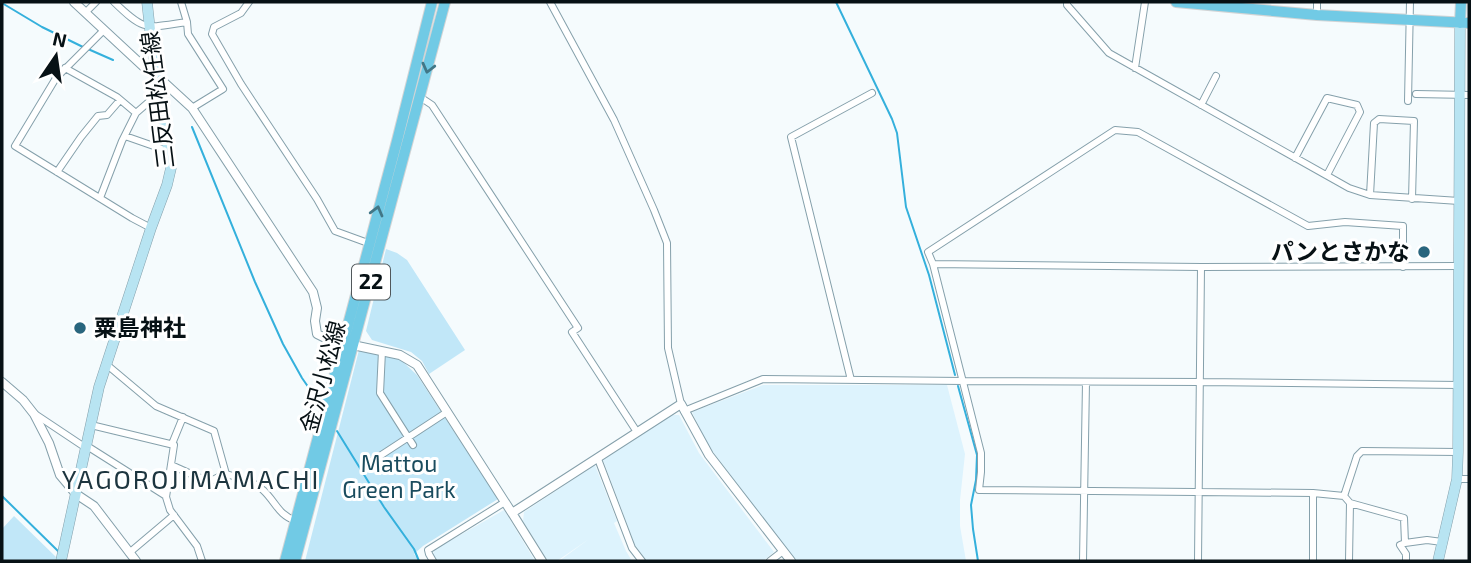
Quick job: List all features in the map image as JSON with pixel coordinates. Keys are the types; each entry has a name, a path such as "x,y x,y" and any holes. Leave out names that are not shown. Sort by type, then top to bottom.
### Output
{"main road":[{"name":"三反田松任線","path":"61,561 106,364 171,168 147,2"},
{"name":"金沢小松線","path":"295,561 349,344 369,243 432,2"},
{"name":"金沢小松線","path":"285,561 420,97 445,2"},
{"path":"1176,2 1317,15 1465,23"},
{"path":"1438,561 1457,479 1459,266 1464,250 1459,201 1465,95 1465,23 1461,2"}],"street":[{"path":"74,2 192,108 313,292 317,308 317,334 329,340 400,355 417,365 542,561"},
{"path":"86,12 96,2"},
{"path":"114,2 134,21 150,28 187,22"},
{"path":"181,2 188,34 223,89 192,108"},
{"path":"249,2 241,13 214,27 212,34 335,231 369,243"},
{"path":"550,2 614,120 667,243 667,348 682,408 709,455 791,561"},
{"path":"1067,2 1109,53 1349,188 1370,195 1459,201"},
{"path":"1135,68 1144,2"},
{"path":"1317,2 1317,15"},
{"path":"1408,102 1410,2"},
{"path":"104,30 56,78 15,146 151,228"},
{"path":"65,68 120,100 136,113"},
{"path":"1201,105 1216,76"},
{"path":"100,198 136,113 159,93"},
{"path":"851,380 791,137 872,93"},
{"path":"1416,94 1465,95"},
{"path":"420,97 432,105 578,328 572,332 637,432"},
{"path":"1295,158 1327,99 1357,105 1360,112 1328,175"},
{"path":"57,172 98,116 107,115 120,100"},
{"path":"1370,195 1374,123 1379,119 1414,121 1412,199"},
{"path":"1403,267 1403,226 1345,222 1308,226 1138,132 1115,130 928,252 981,453 979,490 1313,493 1343,496 1350,503 1404,518 1405,543"},
{"path":"125,136 168,151"},
{"path":"933,264 1459,266"},
{"path":"1198,561 1201,267"},
{"path":"382,351 380,393 410,441"},
{"path":"106,364 156,406 214,431 226,473"},
{"path":"512,513 637,432 682,408 763,379 1459,385"},
{"path":"2,382 23,400 34,414 60,475 76,494 94,506 136,561"},
{"path":"1083,561 1086,382"},
{"path":"366,465 410,441 447,412"},
{"path":"34,414 166,496"},
{"path":"183,417 172,444 166,496 170,510 197,546 202,561"},
{"path":"91,425 172,444"},
{"path":"1343,496 1357,456 1362,451 1458,452"},
{"path":"598,459 632,548 642,561"},
{"path":"171,465 209,482 226,473 243,479 262,489 286,518 296,521"},
{"path":"1457,479 1469,479"},
{"path":"1313,493 1313,561"},
{"path":"433,561 428,551 505,502"},
{"path":"1349,561 1350,503"},
{"path":"129,553 174,515"},
{"path":"1406,561 1406,554 1400,545 1427,540 1442,542"},
{"path":"770,561 783,551"}],"shaded area":[{"path":"763,385 947,385 965,454 960,526 966,561 795,561 708,445 692,412"},
{"path":"672,415 679,415 699,453 774,552 763,561 647,561 635,545 603,460"},
{"path":"595,465 617,521 614,523 632,561 559,561 589,539 557,561 548,561 523,521 524,512"},
{"path":"504,510 535,561 436,561 434,550"}],"green space":[{"path":"386,249 407,260 465,350 429,374 422,361 411,352 372,340 366,331"},
{"name":"Mattou Green Park","path":"359,350 401,360 417,375 498,499 423,546 414,554 420,561 305,561"},
{"path":"14,516 56,557 55,561 2,561 2,529"}],"waterway":[{"path":"836,2 897,133 906,207 929,275 955,375"},
{"path":"2,3 83,47"},
{"path":"88,49 113,60"},
{"path":"192,127 283,344 320,404"},
{"path":"958,386 977,455 971,505 978,561"},
{"path":"337,431 384,507 414,549 419,561"},
{"path":"2,496 59,552"}],"place":[{"name":"パンとさかな","path":"1424,252"},
{"name":"粟島神社","path":"80,328"}],"district":[{"name":"YAGOROJIMAMACHI","path":"191,480"}]}
